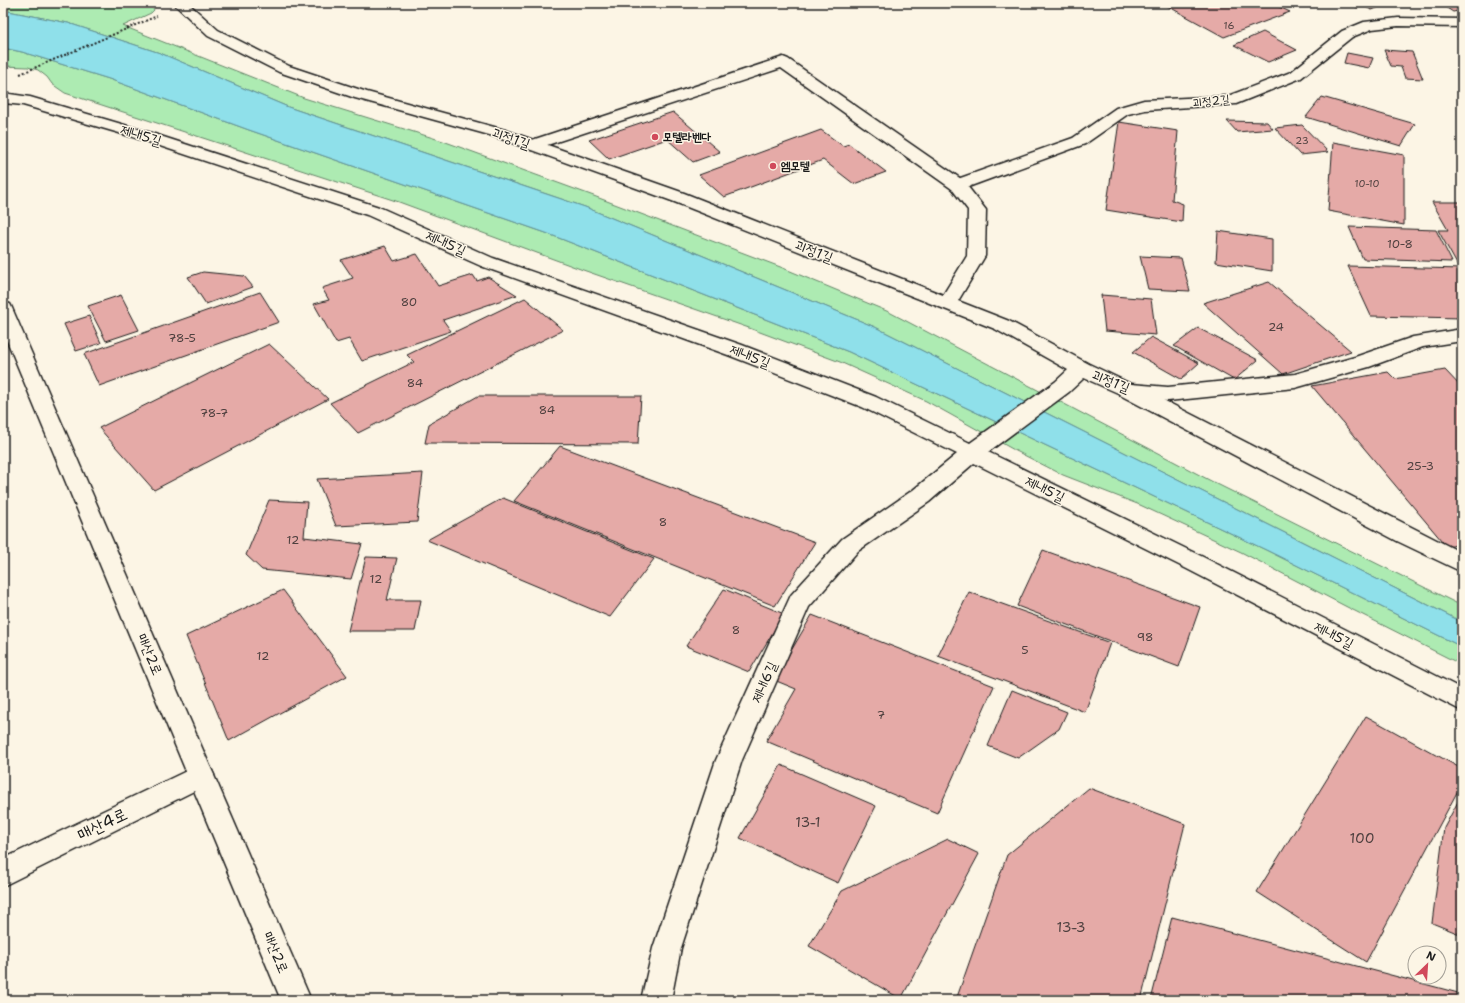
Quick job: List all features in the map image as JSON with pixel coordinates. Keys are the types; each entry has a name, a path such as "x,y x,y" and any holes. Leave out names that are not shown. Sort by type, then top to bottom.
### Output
{"street":[{"name":"괴정1길","path":"180,3 213,33 284,69 361,94 499,133 678,197 1002,325 1082,369 1127,390 1168,394 1296,381 1362,362 1420,341 1462,335"},
{"name":"괴정2길","path":"958,185 1078,141 1122,111 1144,105 1230,101 1296,75 1347,34 1369,25 1398,22 1462,23"},
{"path":"532,145 783,62 958,185 977,210 976,256 947,303"},
{"name":"제내5길","path":"3,98 24,100 132,132 373,211 487,262 735,350 980,447 1195,563 1462,701"},
{"name":"매산2로","path":"5,319 296,1000"},
{"name":"제내6길","path":"656,1000 667,948 729,760 798,602 850,545 921,496 980,447 1062,387 1082,369"},
{"path":"1127,390 1404,535 1462,563"},
{"name":"매산4로","path":"3,873 201,775"}],"path":[{"path":"14,76 155,16"}],"green space":[{"path":"3,3 150,3 154,10 151,13 123,26 304,98 443,141 591,195 783,268 889,312 1213,482 1462,606 1462,622 875,327 585,207 288,107 160,53 68,23 3,10"},
{"path":"3,48 22,52 109,79 249,130 546,233 849,352 1266,550 1462,647 1462,665 1241,552 1140,505 1063,475 1016,451 926,401 840,362 399,202 65,93 52,84 47,77 38,70 28,67 3,66"}],"water":[{"path":"3,10 68,23 160,53 288,107 585,207 875,327 1462,622 1462,647 1266,550 849,352 546,233 249,130 109,79 22,52 3,48"}],"building":[{"path":"1162,3 1271,3 1290,12 1224,37"},
{"path":"1348,3 1389,3 1372,10 1363,6 1358,8"},
{"path":"1439,3 1462,3 1462,10 1453,12"},
{"path":"1263,32 1297,50 1268,62 1234,45"},
{"path":"1384,50 1412,52 1423,79 1405,78 1401,67 1391,66"},
{"path":"1347,53 1373,58 1369,68 1344,63"},
{"path":"1322,97 1415,124 1401,146 1306,117"},
{"path":"673,112 720,152 693,162 667,139 609,159 589,140"},
{"path":"1227,121 1267,122 1273,129 1237,132"},
{"path":"1119,122 1178,131 1172,200 1183,204 1182,222 1106,210"},
{"path":"1302,125 1328,152 1300,155 1275,128"},
{"path":"821,130 843,146 849,144 886,172 854,184 823,160 724,197 699,175"},
{"path":"1333,142 1404,155 1404,225 1328,211"},
{"path":"1432,202 1462,202 1462,268 1459,268 1438,230 1448,230"},
{"path":"1349,227 1436,230 1452,262 1363,259"},
{"path":"1218,231 1272,239 1272,271 1216,262"},
{"path":"385,246 394,261 417,254 438,286 473,275 477,281 488,277 517,295 443,320 451,331 362,361 349,339 336,343 314,304 329,300 322,288 353,278 341,260"},
{"path":"1140,256 1181,258 1190,291 1148,289"},
{"path":"1348,266 1462,269 1462,318 1371,316"},
{"path":"203,272 244,276 253,287 206,304 188,277"},
{"path":"1269,282 1351,351 1283,374 1203,303"},
{"path":"260,292 279,322 99,386 84,354"},
{"path":"121,295 139,330 106,341 88,306"},
{"path":"1101,295 1151,299 1156,335 1105,331"},
{"path":"525,298 563,330 358,433 330,403 414,362 407,355"},
{"path":"89,316 101,343 76,351 64,324"},
{"path":"1198,328 1258,360 1234,380 1174,346"},
{"path":"1151,337 1199,363 1181,379 1133,352"},
{"path":"269,344 328,399 154,490 99,428"},
{"path":"1445,370 1462,388 1462,544 1447,547 1312,386 1388,372 1395,379"},
{"path":"478,396 641,396 638,444 425,443 429,424"},
{"path":"560,446 815,542 775,606 514,501"},
{"path":"423,473 417,522 336,526 317,479"},
{"path":"503,498 654,559 610,617 427,540"},
{"path":"269,500 307,502 304,537 362,544 351,579 262,570 246,555"},
{"path":"1043,550 1200,607 1179,667 1017,606"},
{"path":"366,557 397,558 387,600 421,600 415,631 348,631"},
{"path":"724,589 784,614 749,672 686,646"},
{"path":"283,590 347,676 229,741 186,636"},
{"path":"969,592 1110,643 1085,712 938,656"},
{"path":"812,615 994,686 937,813 766,741 796,689 774,680"},
{"path":"1012,690 1067,712 1059,729 1018,758 988,746"},
{"path":"1366,716 1462,769 1462,783 1366,962 1257,892"},
{"path":"781,765 876,806 838,883 740,838"},
{"path":"1089,788 1185,824 1141,1000 956,1000 1007,855"},
{"path":"1462,794 1462,935 1432,923 1444,828"},
{"path":"948,839 979,854 901,999 809,946 842,891"},
{"path":"1172,917 1407,979 1407,985 1428,985 1462,994 1462,1000 1151,1000"}],"place":[{"name":"모텔라벤다","path":"655,137"},
{"name":"엠모텔","path":"773,166"}]}
